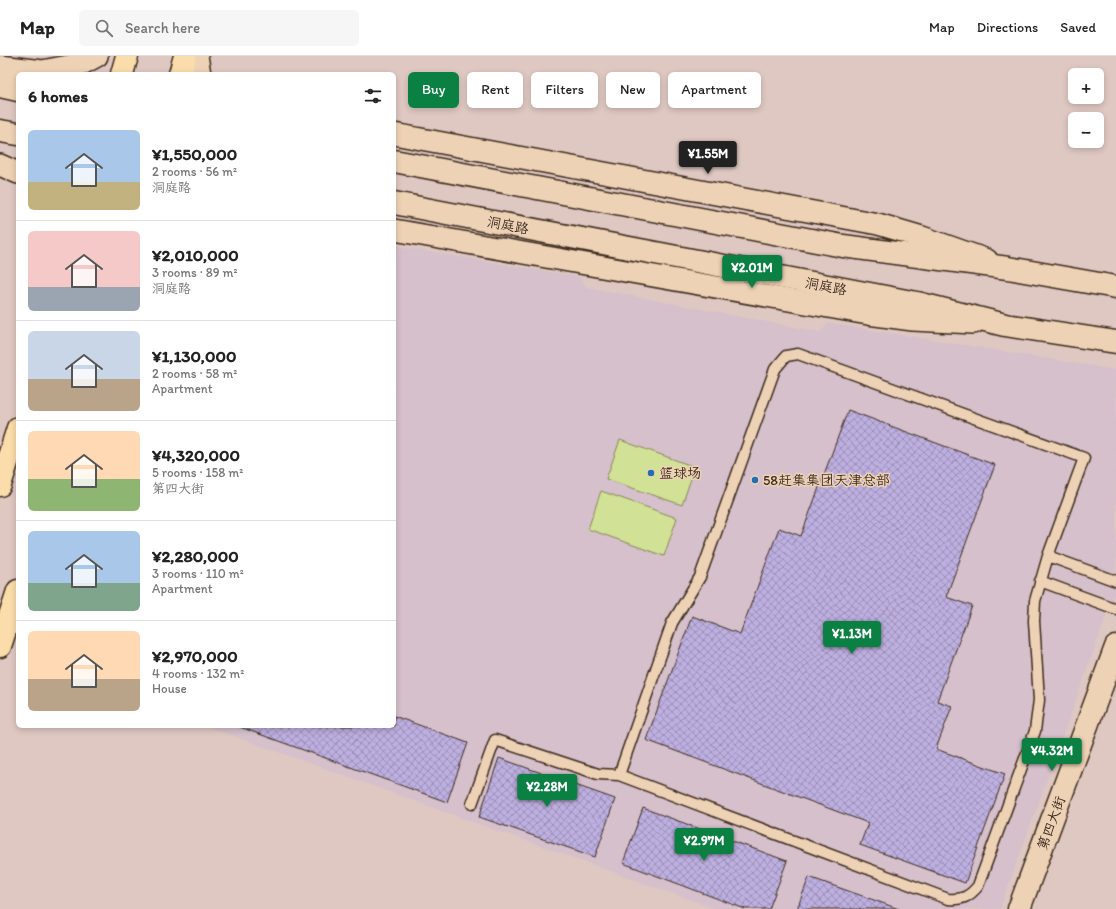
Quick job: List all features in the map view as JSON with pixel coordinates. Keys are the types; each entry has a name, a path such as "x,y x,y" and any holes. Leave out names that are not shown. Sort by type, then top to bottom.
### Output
{"highway":[{"path":"123,72 127,56"},
{"path":"181,72 185,56"},
{"path":"0,485 16,434"},
{"path":"0,646 16,597"}],"main road":[{"path":"0,86 16,90"},
{"path":"0,131 16,134"},
{"path":"396,161 843,246 1008,268 1116,287"},
{"name":"洞庭路","path":"396,203 917,303 1005,324 1116,342"},
{"name":"第四大街","path":"1019,909 1116,647"},
{"name":"第四大街","path":"1034,909 1116,684"}],"street":[{"path":"0,66 42,71 84,63 97,56"},
{"path":"197,56 200,72"},
{"path":"396,134 878,224 922,237 1008,268"},
{"path":"0,165 16,172"},
{"path":"396,230 868,314 913,320 1005,324"}],"lane":[{"path":"472,804 495,740 598,774 619,775 948,899 960,900 970,895 978,886 1035,731 1040,700 1034,621 1035,601 1048,556 1084,458 817,359 798,354 786,356 775,369 700,577 672,623 619,775"},
{"path":"1048,556 1116,581"},
{"path":"1040,581 1116,609"}],"shaded area":[{"name":"58赶集集团天津总部","path":"396,246 579,277 586,287 820,332 828,323 1116,370 1116,589 1000,909 716,909 212,728 396,728"}],"green space":[{"name":"篮球场","path":"620,440 695,467 682,505 606,479"},
{"name":"篮球场","path":"601,491 677,518 664,556 588,529"}],"building":[{"path":"848,410 995,465 946,597 972,606 937,701 952,706 936,749 1005,774 965,883 860,845 868,823 646,740 692,616 740,634 779,528 801,536"},
{"path":"396,717 468,743 447,802 243,728 396,728"},
{"path":"499,758 615,799 595,857 479,817"},
{"path":"643,808 787,861 769,909 745,909 623,863"},
{"path":"809,877 899,909 797,909"}],"place":[{"name":"篮球场","path":"651,473"},
{"name":"58赶集集团天津总部","path":"755,480"}]}
